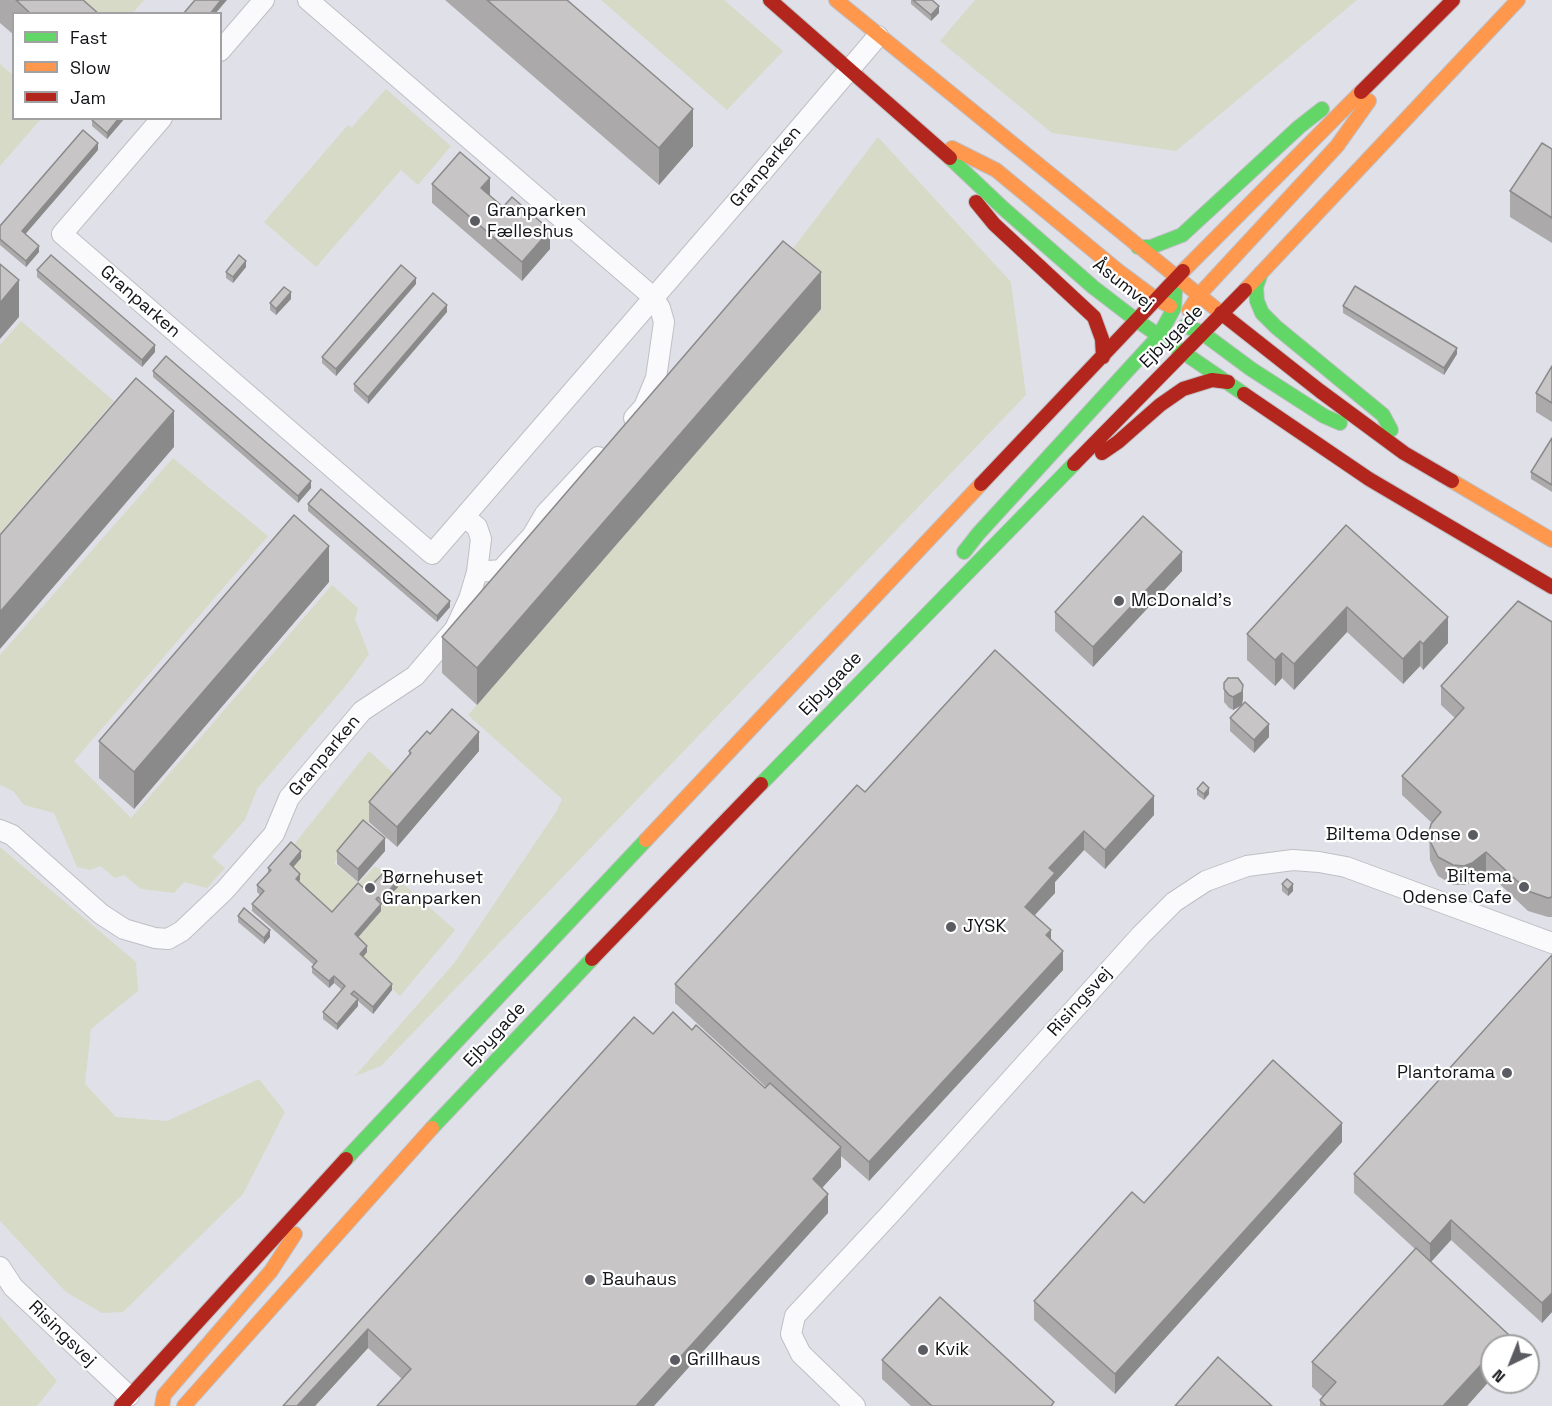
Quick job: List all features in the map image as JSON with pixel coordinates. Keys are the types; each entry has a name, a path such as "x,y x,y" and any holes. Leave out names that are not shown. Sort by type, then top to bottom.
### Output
{"main road":[{"name":"Åsumvej","path":"770,0 924,134 1004,209 1093,287 1136,320 1369,479 1552,587"},
{"path":"836,0 1198,296 1404,453"},
{"name":"Ejbygade","path":"131,1404 334,1172 1214,237 1453,0"},
{"name":"Ejbygade","path":"184,1406 414,1147 656,891 1261,273 1482,35 1518,0"},
{"path":"1138,247 1151,247 1182,235 1299,126 1413,39"},
{"path":"892,648 978,534 1159,336 1188,311 1198,296 1337,146 1413,39"},
{"path":"924,134 996,170 1117,270 1156,299 1174,308 1220,313"},
{"path":"924,134 994,225 1094,317 1102,339 1103,357"},
{"path":"1261,273 1256,287 1257,301 1262,313 1383,415 1404,453"},
{"path":"1176,278 1175,323 1182,352"},
{"path":"1136,320 1175,323 1201,332 1243,364 1324,416 1404,453 1552,540"},
{"path":"1050,486 1118,442 1183,389 1212,380 1228,381"},
{"path":"162,1406 164,1395 271,1271 334,1172"}],"street":[{"path":"222,49 264,0"},
{"path":"308,0 653,297 664,322 656,378 644,407 545,514 532,536 501,570 477,572"},
{"name":"Granparken","path":"160,120 62,234 432,554 878,36"},
{"name":"Granparken","path":"0,830 12,835 101,914 124,928 155,938 168,939 182,931 225,890 274,834 289,798 362,711 415,676 455,629 469,599 477,572 481,539 477,527 465,517"},
{"name":"Risingsvej","path":"855,1406 801,1354 791,1334 795,1316 891,1213 1141,935 1174,902 1206,881 1247,866 1293,860 1319,862 1346,867 1552,944"},
{"name":"Risingsvej","path":"0,1268 13,1287 131,1404"}],"green space":[{"path":"55,0 144,0 134,12 70,12"},
{"path":"601,0 724,0 783,51 727,110"},
{"path":"975,0 1357,0 1176,151 1052,133 940,41"},
{"path":"0,64 12,74 12,120 40,120 0,166"},
{"path":"386,89 451,146 418,185 401,170 316,267 264,222 348,125 356,131 352,127"},
{"path":"878,137 1011,282 1026,395 381,1066 355,1076 455,962 556,812 562,799 468,715 821,309 775,272"},
{"path":"21,321 114,401 0,533 0,345"},
{"path":"173,458 268,536 74,761 131,818 332,585 358,608 355,619 369,654 348,683 257,789 245,820 212,857 225,868 207,888 184,882 174,893 141,889 124,875 115,878 100,866 90,870 77,867 54,813 24,805 13,791 0,785 0,655"},
{"path":"369,751 403,782 334,863 359,883 374,867 390,872 455,930 400,996 360,961 355,941 398,887 369,895 332,918 296,886 290,871 291,848"},
{"path":"0,847 136,962 138,991 91,1029 85,1084 116,1117 167,1121 259,1079 285,1112 243,1194 123,1312 102,1313 66,1292 0,1221"},
{"path":"0,1316 57,1381 37,1406 0,1406"}],"building":[{"path":"16,0 83,0 97,12 29,12"},
{"path":"195,0 221,0 212,12 185,12"},
{"path":"487,0 567,0 693,109 659,148"},
{"path":"913,0 932,0 939,6 931,15"},
{"path":"92,120 117,120 107,133"},
{"path":"83,130 98,143 22,231 39,246 26,261 0,239 0,226"},
{"path":"1542,143 1552,149 1552,218 1510,191"},
{"path":"460,152 490,178 481,188 503,207 512,197 550,230 522,262 432,184"},
{"path":"783,241 821,272 477,668 442,637"},
{"path":"51,255 155,345 142,360 37,270"},
{"path":"239,255 246,261 233,277 226,272"},
{"path":"0,264 19,280 0,303"},
{"path":"401,265 416,278 336,369 322,357"},
{"path":"1355,286 1457,348 1444,368 1343,306"},
{"path":"284,287 291,292 276,309 270,303"},
{"path":"433,293 447,305 368,397 354,384"},
{"path":"166,356 311,481 298,496 153,371"},
{"path":"1552,366 1552,403 1536,393"},
{"path":"136,378 174,411 0,612 0,535"},
{"path":"1552,438 1552,485 1531,472"},
{"path":"321,489 450,601 437,616 308,504"},
{"path":"294,515 329,546 134,772 99,741"},
{"name":"McDonald's","path":"1143,516 1182,552 1093,647 1055,612"},
{"path":"1346,525 1448,617 1423,644 1420,641 1403,659 1347,607 1294,664 1282,653 1275,660 1247,634"},
{"path":"1518,601 1552,622 1552,897 1548,898 1528,891 1486,852 1464,866 1453,865 1438,857 1430,841 1429,833 1431,824 1441,812 1402,776 1464,708 1441,686"},
{"path":"995,650 1154,796 1105,850 1084,831 1049,868 1055,873 1025,907 1051,930 1046,935 1063,951 869,1162 675,984 857,785 865,792"},
{"path":"1228,678 1238,678 1243,685 1242,692 1233,697 1229,695 1224,689 1224,683"},
{"path":"1245,702 1269,724 1254,740 1230,718"},
{"path":"452,709 479,732 397,827 369,802 411,753 409,751 427,731 430,734"},
{"path":"1203,782 1209,788 1204,794 1197,789"},
{"path":"363,820 385,838 358,869 337,851"},
{"path":"291,842 301,851 290,864 300,874 296,879 332,912 358,883 369,893 371,891 368,889 386,870 398,880 381,900 378,897 376,899 381,904 355,934 367,946 360,954 392,984 373,1007 354,991 351,994 358,999 337,1024 323,1012 345,986 334,976 329,981 312,967 317,961 252,904 264,891 257,885 271,870 268,868"},
{"path":"1287,879 1293,884 1288,890 1282,884"},
{"path":"244,908 270,930 264,938 238,916"},
{"name":"Plantorama","path":"1552,955 1552,1293 1542,1303 1451,1220 1430,1244 1354,1174"},
{"name":"Bauhaus","path":"673,1012 692,1030 696,1025 765,1088 770,1083 841,1147 813,1179 828,1194 636,1406 377,1406 411,1369 368,1329 297,1406 283,1406 634,1017 653,1034"},
{"path":"1273,1060 1342,1123 1115,1374 1034,1301 1132,1192 1144,1203"},
{"path":"1416,1248 1508,1334 1480,1334 1480,1366 1443,1406 1326,1406 1320,1400 1336,1382 1312,1362"},
{"path":"940,1297 1054,1402 1051,1406 932,1406 882,1360"},
{"path":"1218,1357 1272,1406 1175,1406"}],"traffic: fast":[{"path":"1138,247 1151,247 1182,235 1299,127 1322,109"},
{"path":"950,158 1093,287 1136,320 1244,394"},
{"path":"1261,273 1256,287 1257,301 1262,313 1383,415 1391,430"},
{"path":"964,552 1159,336 1174,308 1176,278"},
{"path":"1185,326 1201,332 1251,369 1324,416 1340,423"},
{"path":"761,784 1074,464"},
{"path":"346,1159 646,840"},
{"path":"432,1128 592,959"}],"traffic: slow":[{"path":"836,0 1221,313"},
{"path":"1245,290 1518,0"},
{"path":"1183,271 1361,92"},
{"path":"1189,310 1198,296 1337,146 1369,101"},
{"path":"952,148 996,170 1117,270 1156,299 1170,306"},
{"path":"1452,481 1552,540"},
{"path":"646,840 981,484"},
{"path":"184,1406 432,1128"},
{"path":"162,1406 164,1395 271,1271 295,1234"}],"traffic: jam":[{"path":"770,0 950,158"},
{"path":"1361,92 1453,0"},
{"path":"976,202 994,224 1094,317 1102,339 1103,357"},
{"path":"981,484 1183,271"},
{"path":"1074,464 1245,290"},
{"path":"1221,313 1404,453 1452,481"},
{"path":"1102,453 1183,389 1212,380 1228,382"},
{"path":"1244,394 1369,479 1552,587"},
{"path":"592,959 761,784"},
{"path":"121,1406 346,1159"}],"place":[{"name":"Granparken Fælleshus","path":"475,221"},
{"name":"McDonald's","path":"1119,601"},
{"name":"Biltema Odense","path":"1473,835"},
{"name":"Biltema Odense Cafe","path":"1524,887"},
{"name":"Børnehuset Granparken","path":"370,888"},
{"name":"JYSK","path":"951,927"},
{"name":"Plantorama","path":"1507,1073"},
{"name":"Bauhaus","path":"590,1280"},
{"name":"Kvik","path":"923,1350"},
{"name":"Grillhaus","path":"675,1360"}]}
